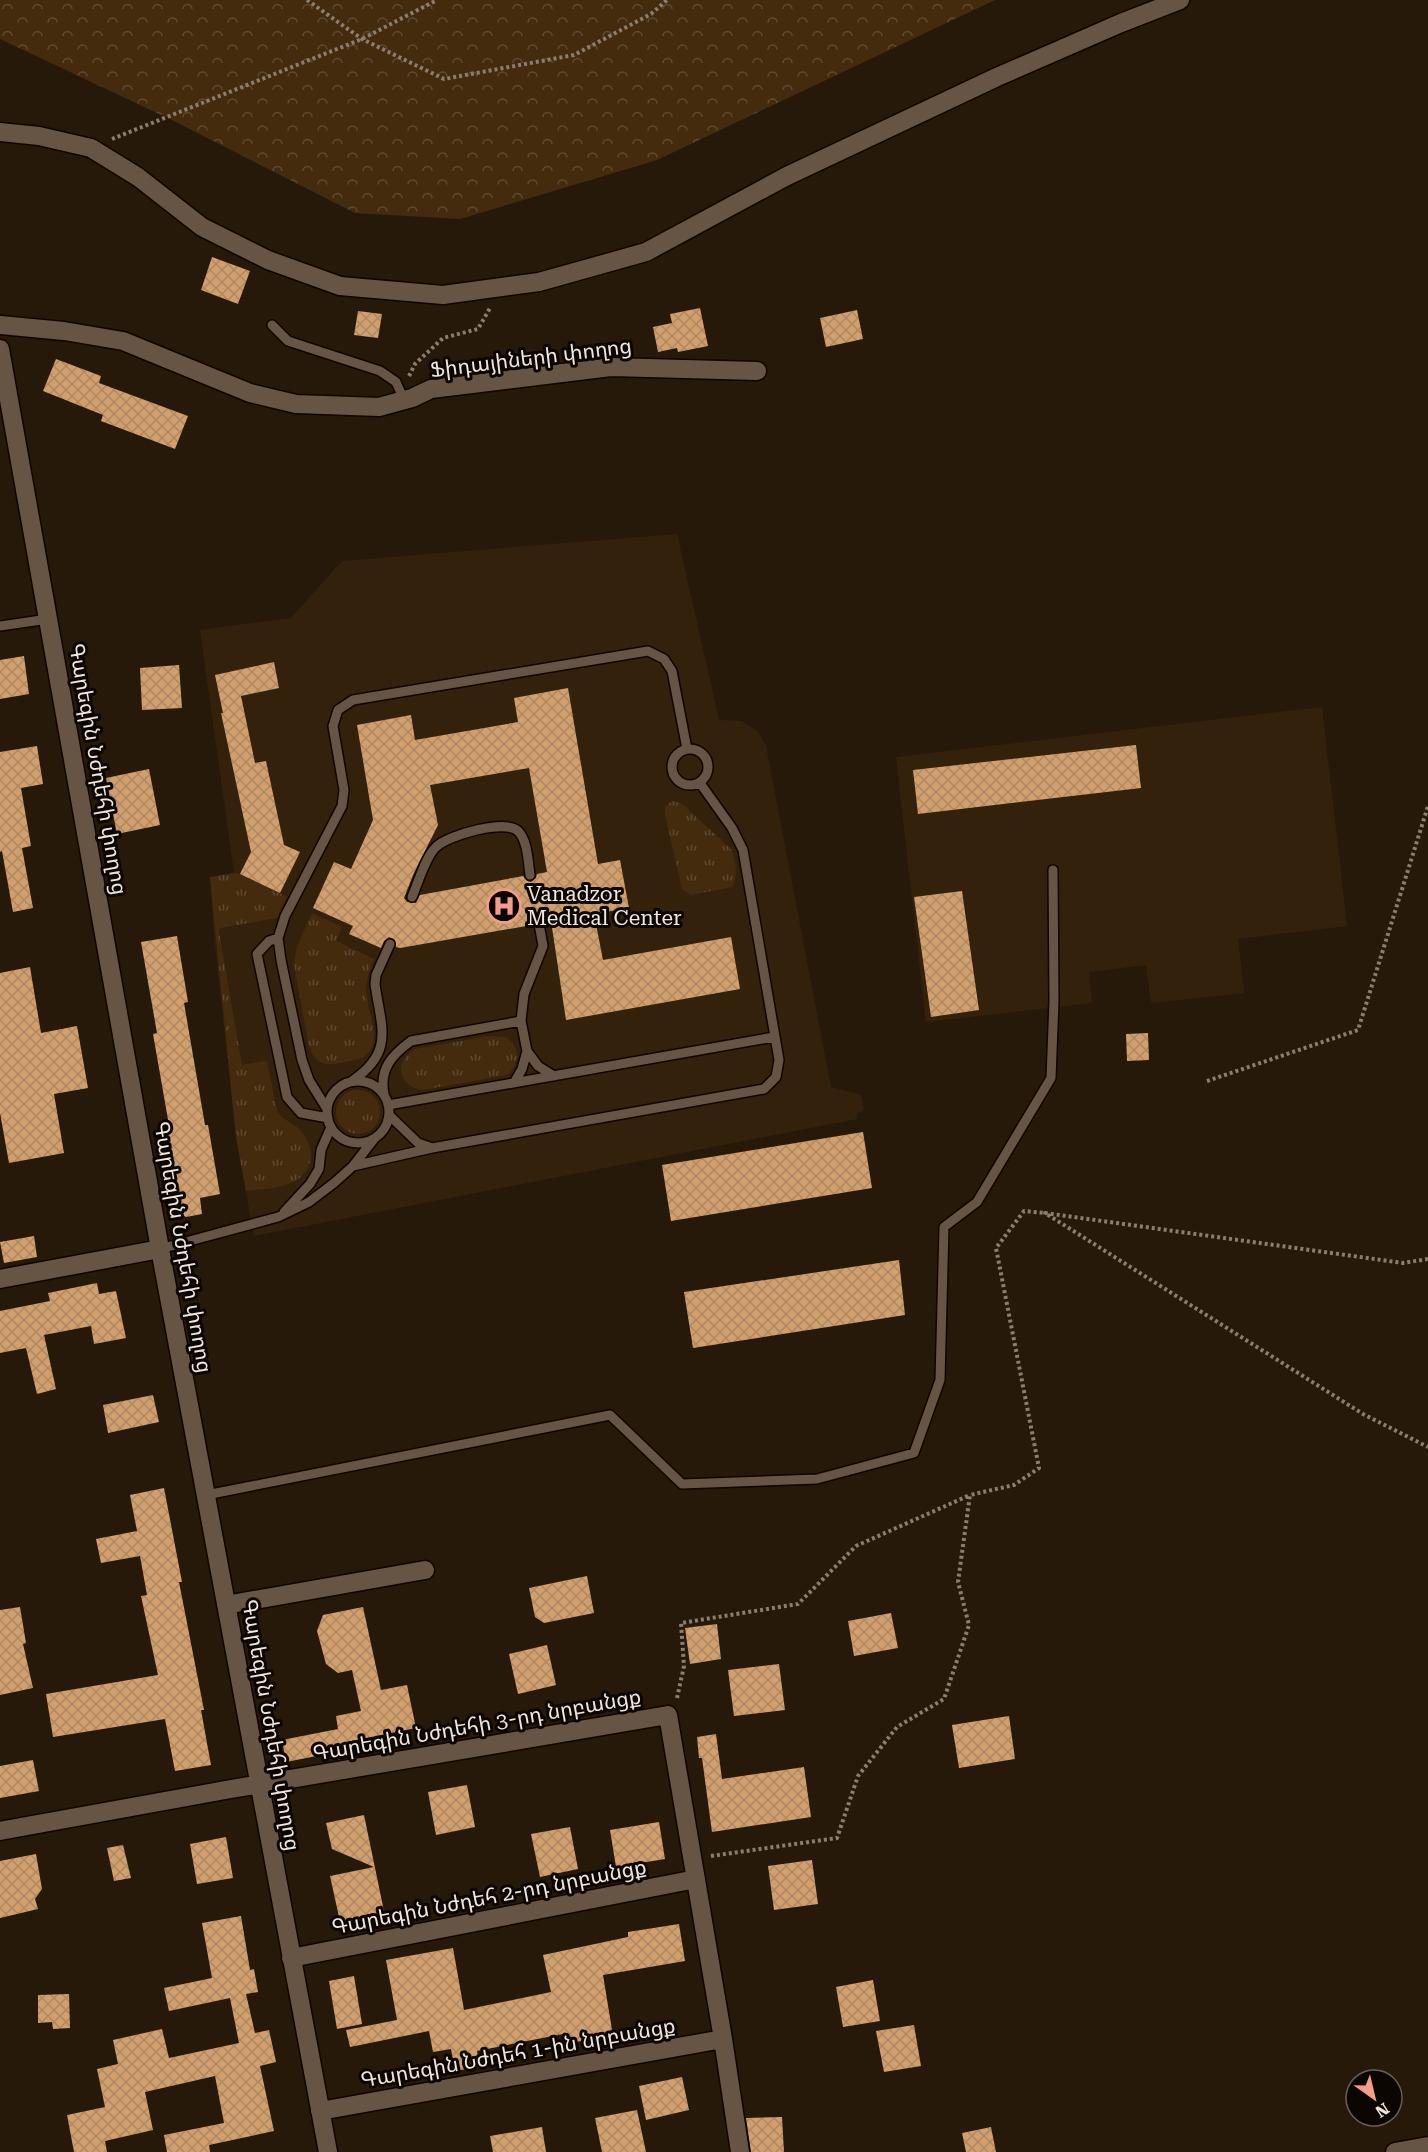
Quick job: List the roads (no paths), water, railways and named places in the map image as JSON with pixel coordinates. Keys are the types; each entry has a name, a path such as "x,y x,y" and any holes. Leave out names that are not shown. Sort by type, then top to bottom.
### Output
{"street":[{"path":"0,132 39,136 91,148 138,177 202,226 268,260 340,286 443,295 539,282 646,252 787,176 997,77 1120,23 1179,0"},
{"name":"Ֆիդայիների փողոց","path":"0,325 64,331 123,341 250,393 296,404 379,407 398,398 412,398 431,389 611,367 758,371"},
{"name":"Գարեգին Նժդեհի փողոց","path":"0,350 160,1249 328,2152"},
{"path":"0,1279 160,1249"},
{"path":"226,1605 425,1570"},
{"name":"Գարեգին Նժդեհի 3-րդ նրբանցք","path":"0,1831 663,1716 696,1879"},
{"path":"696,1879 740,2152"},
{"name":"Գարեգին Նժդեհ 2-րդ նրբանցք","path":"291,1958 696,1879"},
{"name":"Գարեգին Նժդեհ 1-ին նրբանցք","path":"320,2111 723,2039"},
{"path":"1395,2152 1428,2146"}],"lane":[{"path":"272,325 288,342 380,371 396,382 398,398"},
{"path":"0,626 48,619"},
{"path":"374,1138 355,1143 337,1135 309,1080 302,1060 280,960 278,938 285,916 342,806 344,790 333,726 338,710 352,700 648,651 664,659 672,670 687,749"},
{"path":"687,749 701,752 709,765 705,778 700,783 686,786 674,777 672,763 675,756 687,749"},
{"path":"353,1166 432,1148 764,1089 776,1077 779,1060 743,850 732,828 700,783"},
{"path":"412,897 433,849 444,839 485,829 505,826 517,830 524,840 530,875"},
{"path":"206,1495 610,1415 682,1484 817,1479 914,1453 940,1380 944,1227 977,1202 1051,1078 1054,1001 1053,870"},
{"path":"539,924 543,946 524,994 521,1021 527,1051 538,1066 554,1076"},
{"path":"278,938 269,941 257,954 287,1097 301,1113 329,1118"},
{"path":"278,1217 310,1184 319,1169 321,1150 335,1091 366,1072 382,1047 375,984 376,975 390,944"},
{"path":"160,1249 278,1217 309,1202 334,1183 353,1166 381,1132 387,1106 381,1081 386,1067 396,1052 411,1041 521,1021"},
{"path":"387,1106 774,1036"},
{"path":"514,1083 522,1069 527,1051"},
{"path":"352,1082 370,1083 379,1089 387,1106 418,1143 432,1148"}],"place":[{"name":"Vanadzor Medical Center","path":"504,906"}]}
